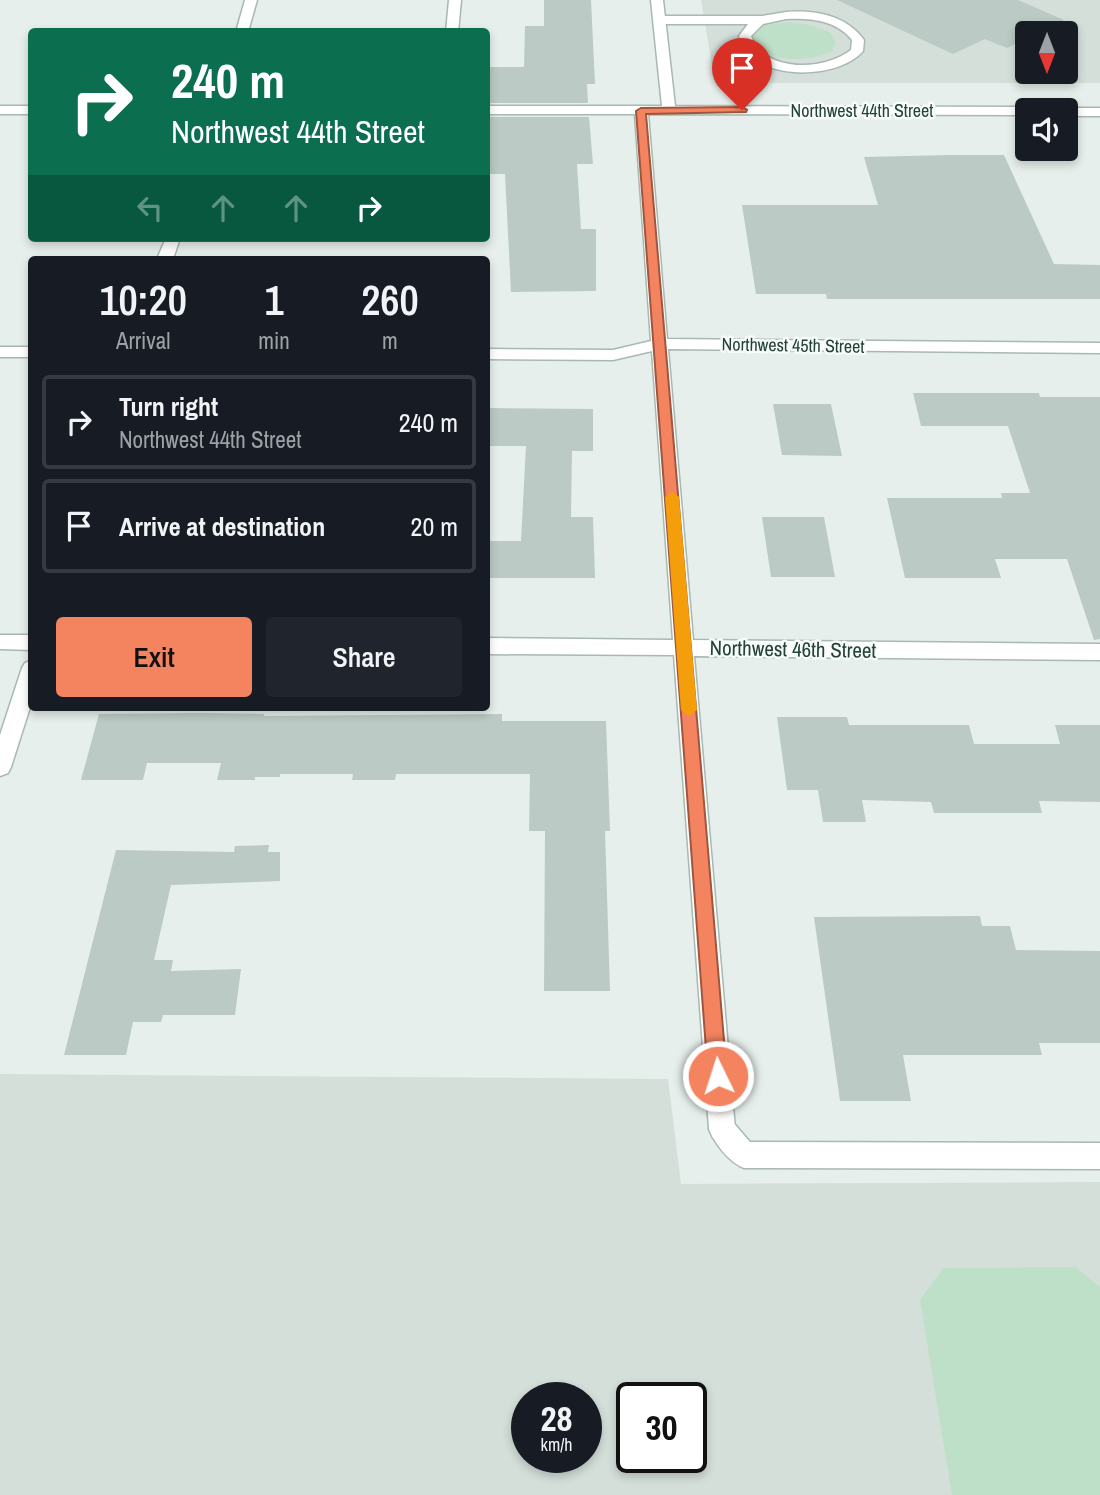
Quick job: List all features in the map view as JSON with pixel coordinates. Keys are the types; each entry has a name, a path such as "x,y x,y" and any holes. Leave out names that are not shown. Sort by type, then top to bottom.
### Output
{"street":[{"path":"243,28 251,0"},
{"path":"452,28 455,0"},
{"path":"657,0 669,109"},
{"path":"737,5 763,20"},
{"path":"660,26 763,20 793,15 825,19 850,30 858,40 857,51 848,60 831,66 810,69 787,67 767,61 752,52 745,42 747,31"},
{"path":"660,26 747,31 763,20"},
{"path":"0,110 28,110"},
{"name":"Northwest 44th Street","path":"490,110 1015,111"},
{"path":"641,111 722,1129 744,1155 1100,1156"},
{"path":"1078,112 1100,112"},
{"name":"Northwest 45th Street","path":"490,354 613,355 660,344 1100,348"},
{"path":"0,352 28,352"},
{"path":"0,642 28,643"},
{"name":"Northwest 46th Street","path":"490,646 1100,652"},
{"path":"0,767 28,680"}],"shaded area":[{"path":"701,0 1100,0 1100,83 1078,83 1078,21 1015,21 1015,83 715,83"},
{"path":"0,1074 668,1079 681,1184 1100,1182 1100,1495 0,1495"}],"green space":[{"path":"789,22 830,32 836,43 831,52 810,58 788,59 768,54 750,41 752,31 765,25"},
{"path":"1076,1267 1100,1287 1100,1495 952,1495 920,1300 943,1268"}],"building":[{"path":"544,0 591,0 595,84 587,84 588,103 490,103 490,67 524,67 525,26 544,26"},
{"path":"837,0 1018,0 1064,20 1015,21 1015,44 1007,48 985,39 953,54"},
{"path":"490,117 589,117 593,164 577,164 581,229 596,229 596,291 511,292 505,174 490,174"},
{"path":"1004,155 1054,264 1100,265 1100,299 827,299 826,294 756,294 742,205 878,205 864,157"},
{"path":"913,393 1039,393 1040,397 1100,397 1100,639 1094,640 1067,559 995,559 1001,578 905,578 887,498 1002,498 1001,493 1030,493 1008,426 921,426"},
{"path":"773,404 831,404 842,456 782,455"},
{"path":"490,408 593,409 593,451 572,451 571,517 593,517 595,578 490,578 490,541 521,541 526,446 490,446"},
{"path":"762,517 824,517 835,577 771,577"},
{"path":"201,713 264,716 502,714 502,721 606,721 610,831 605,831 610,991 544,991 545,831 529,831 530,774 396,774 395,780 352,780 353,774 280,774 280,777 255,777 255,780 217,780 221,763 147,763 143,780 81,780 99,714"},
{"path":"777,717 847,717 849,725 969,725 974,744 1060,744 1055,725 1100,725 1100,802 1039,801 1042,813 934,813 931,802 862,800 866,822 823,822 818,790 787,790"},
{"path":"269,845 268,852 280,852 280,881 171,885 154,960 173,960 171,971 241,969 235,1015 163,1015 161,1022 133,1022 126,1055 64,1055 116,850 234,852 235,846"},
{"path":"980,916 982,926 1010,926 1016,950 1100,951 1100,1043 1039,1043 1042,1055 903,1055 911,1101 840,1101 814,917"}],"slow traffic":[{"path":"672,497 689,710"}],"route":[{"path":"718,1076 641,111 742,110"}]}
